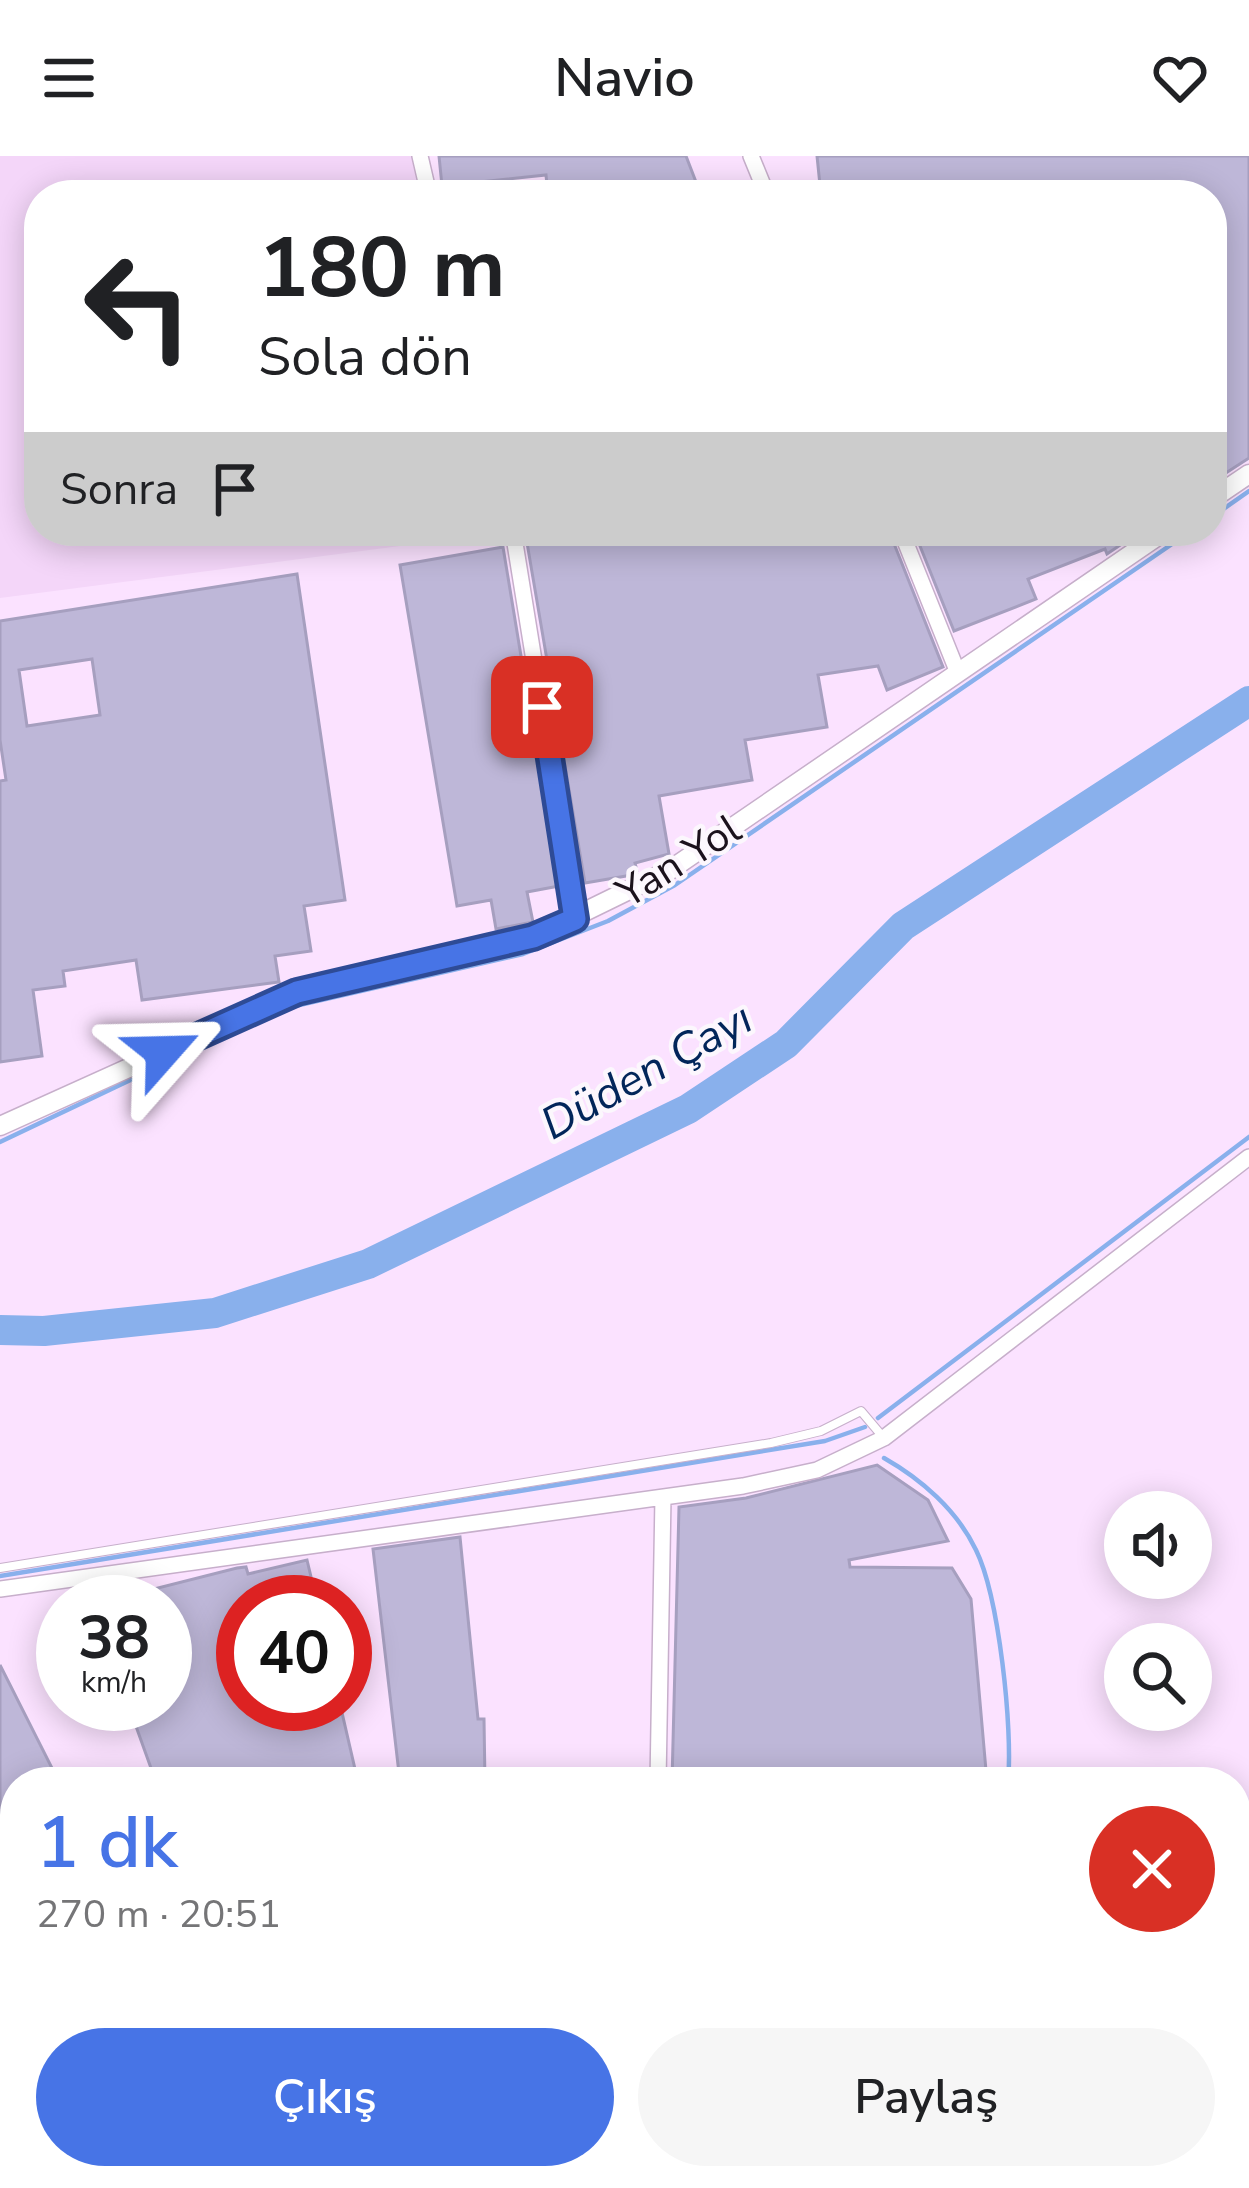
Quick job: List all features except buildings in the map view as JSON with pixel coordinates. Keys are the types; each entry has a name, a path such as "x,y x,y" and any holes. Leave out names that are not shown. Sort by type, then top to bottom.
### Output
{"street":[{"path":"515,546 575,919"},
{"path":"908,546 958,674"},
{"name":"Yan Yol","path":"0,1126 297,992 519,940 575,919 670,869 1143,546"},
{"path":"0,1589 54,1570 663,1496 817,1470 884,1438 1249,1157"},
{"path":"658,1767 663,1496"}],"lane":[{"path":"0,1568 54,1570 771,1443 821,1431 861,1411 884,1438"}],"shaded area":[{"path":"0,156 411,156 417,180 24,180 24,546 400,546 0,598"}],"waterway":[{"path":"1227,506 1249,491"},
{"path":"282,1009 523,954 608,921 675,885 1169,546"},
{"name":"Düden Çayı","path":"0,1330 44,1331 215,1313 368,1264 688,1109 786,1044 903,926 1249,701"},
{"path":"0,1142 244,1026"},
{"path":"878,1418 1249,1137"},
{"path":"0,1576 825,1441 865,1427"},
{"path":"884,1458 948,1509 976,1550 991,1599 1002,1664 1008,1767"}],"route":[{"path":"163,1052 297,992 533,937 575,919 542,707"}]}
